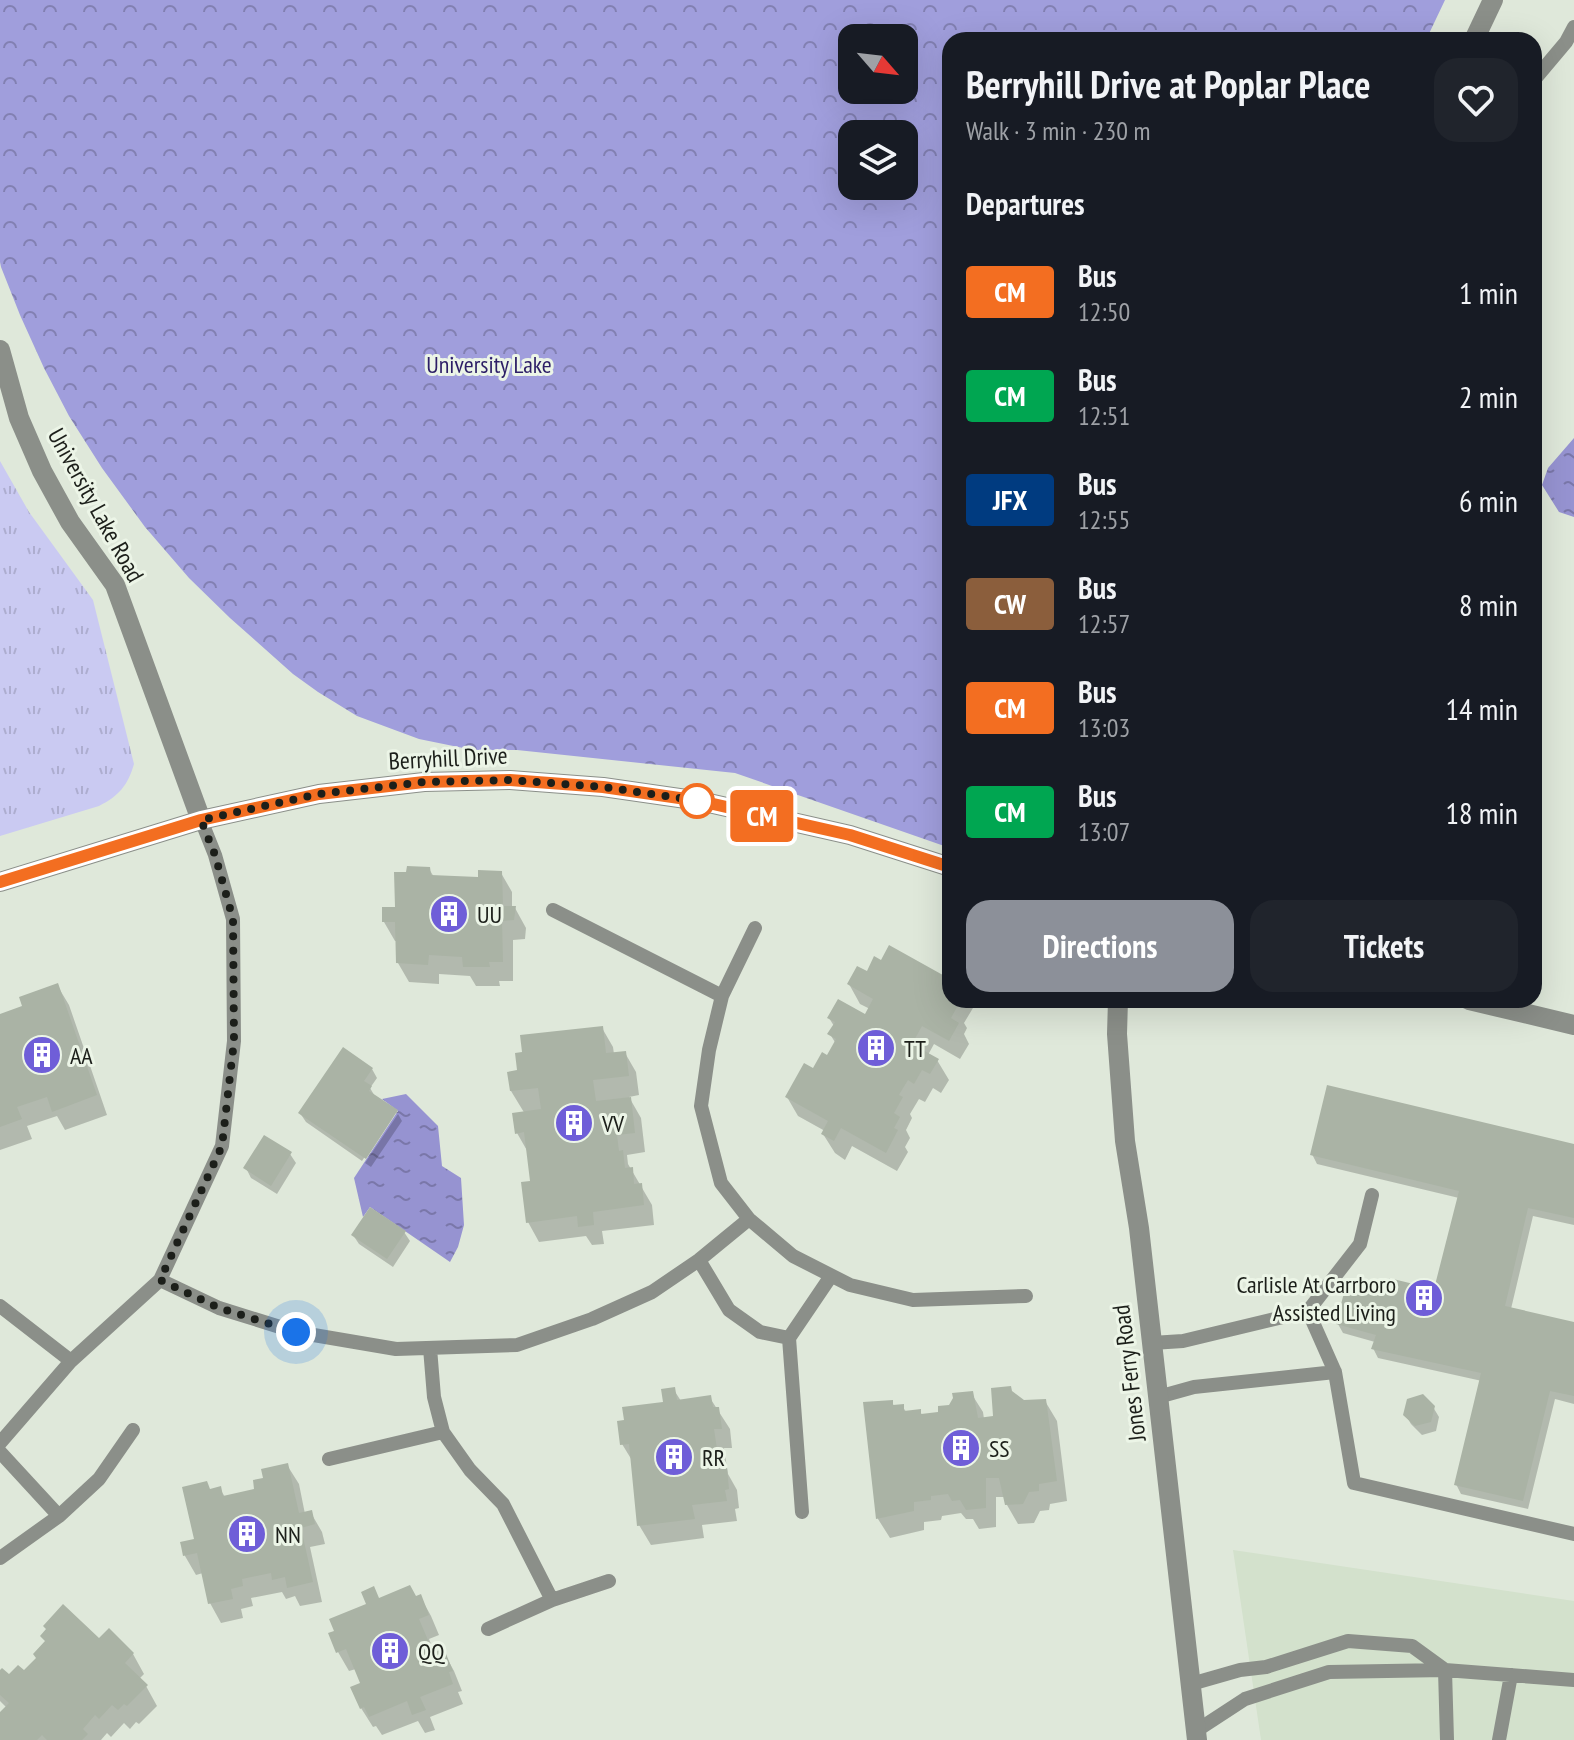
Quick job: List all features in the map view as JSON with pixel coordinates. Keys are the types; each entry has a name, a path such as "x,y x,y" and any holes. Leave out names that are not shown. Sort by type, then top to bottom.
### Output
{"street":[{"path":"1478,32 1493,0"},
{"name":"University Lake Road","path":"0,350 19,418 42,471 70,522 115,585 201,820"},
{"name":"Berryhill Drive","path":"0,882 201,820 319,794 424,782 510,780 603,787 700,801 850,835 942,864"},
{"name":"Jones Ferry Road","path":"1118,1008 1125,1141 1139,1228 1196,1735"},
{"path":"1503,1008 1574,1025"}],"lane":[{"path":"1542,70 1566,42 1574,27"},
{"path":"0,1443 71,1361 160,1280 222,1146 234,1041 233,919 215,855 201,820"},
{"path":"553,910 722,996"},
{"path":"755,928 722,996 709,1050 701,1106 721,1183 749,1219 793,1256 850,1285 913,1300 1026,1296"},
{"path":"1152,1343 1183,1341 1308,1311 1360,1244 1372,1195"},
{"path":"160,1280 219,1308 296,1332 396,1349 517,1345 592,1319 652,1292 699,1260 749,1219"},
{"path":"699,1260 729,1310 760,1332 789,1338"},
{"path":"802,1512 789,1338 831,1276"},
{"path":"0,1306 71,1361"},
{"path":"1308,1311 1335,1372 1354,1483 1574,1534"},
{"path":"430,1348 434,1397 443,1432 470,1470 503,1504 552,1600"},
{"path":"1158,1397 1194,1387 1335,1372"},
{"path":"0,1558 59,1516 99,1479 133,1430"},
{"path":"329,1459 443,1432"},
{"path":"0,1452 59,1516"},
{"path":"488,1629 552,1600 609,1581"},
{"path":"1191,1684 1240,1670 1266,1667 1348,1641 1412,1646 1445,1670"},
{"path":"1445,1670 1447,1740"},
{"path":"1196,1735 1245,1699 1329,1672 1445,1670 1574,1680"},
{"path":"1499,1740 1511,1675"}],"shaded area":[{"path":"1233,1550 1574,1601 1574,1740 1261,1740"}],"green space":[{"name":"University Lake","path":"0,0 1445,0 1430,32 942,32 942,845 735,773 517,750 473,750 419,739 357,716 293,674 230,618 189,578 145,527 69,416 20,315 0,262"},
{"path":"0,461 29,512 93,600 134,764 122,789 99,806 0,836"}],"water":[{"path":"1574,438 1574,517 1559,512 1542,485 1548,468"},
{"path":"406,1094 438,1126 442,1166 461,1178 464,1225 450,1262 370,1207 363,1217 354,1178 398,1111 382,1099"}],"building":[{"name":"UU","path":"407,866 430,867 431,875 478,877 478,870 502,871 503,906 516,906 514,920 502,921 503,962 489,962 490,967 463,967 462,957 429,955 428,965 396,963 395,922 382,922 382,907 395,907 394,872 406,872"},
{"name":"TT","path":"889,945 942,975 942,1008 956,1008 951,1018 959,1023 949,1041 922,1026 912,1044 939,1059 930,1074 922,1070 914,1084 908,1080 900,1093 903,1097 894,1113 900,1117 894,1128 898,1130 886,1153 841,1128 834,1141 821,1134 828,1121 785,1097 804,1063 813,1068 822,1052 827,1055 836,1039 827,1034 835,1022 827,1018 838,999 865,1014 873,999 847,984 857,966 867,971 874,956 881,960"},
{"name":"AA","path":"58,983 97,1095 52,1112 47,1097 17,1107 22,1119 0,1127 0,1014 22,1006 19,997"},
{"name":"VV","path":"603,1026 606,1053 626,1051 629,1076 593,1080 596,1101 631,1097 635,1133 617,1135 625,1168 633,1167 634,1184 642,1183 644,1205 593,1212 594,1225 578,1227 577,1216 526,1223 521,1182 530,1181 524,1132 515,1134 512,1113 541,1109 538,1088 510,1091 507,1072 517,1070 515,1053 522,1052 520,1035"},
{"path":"343,1047 373,1068 364,1081 372,1086 369,1091 398,1110 366,1159 298,1113"},
{"name":"Carlisle At Carrboro Assisted Living","path":"1327,1085 1574,1144 1574,1218 1528,1208 1505,1306 1574,1322 1574,1396 1550,1391 1523,1501 1454,1485 1481,1373 1371,1349 1376,1335 1336,1324 1347,1281 1386,1291 1389,1278 1434,1289 1459,1191 1310,1155"},
{"path":"264,1135 292,1152 271,1186 243,1168"},
{"path":"370,1207 406,1231 387,1259 351,1235"},
{"name":"SS","path":"1011,1386 1012,1391 1024,1400 1046,1399 1057,1481 1039,1484 1039,1491 1029,1492 1023,1504 1005,1505 999,1478 986,1478 986,1508 966,1510 960,1500 952,1501 948,1494 914,1502 914,1511 876,1519 863,1402 893,1400 893,1405 904,1404 904,1411 921,1409 921,1414 938,1412 938,1406 949,1405 952,1393 973,1391 978,1418 993,1416 991,1388"},
{"name":"RR","path":"675,1387 677,1400 711,1395 713,1407 719,1407 722,1429 714,1429 720,1469 727,1468 727,1501 692,1505 695,1519 637,1526 629,1444 620,1445 617,1421 624,1420 622,1407 663,1402 661,1389"},
{"path":"1423,1394 1435,1406 1431,1422 1415,1426 1403,1415 1407,1399"},
{"name":"NN","path":"288,1463 299,1513 312,1510 315,1524 301,1528 313,1582 287,1588 285,1577 272,1580 271,1573 242,1579 243,1586 231,1589 233,1599 208,1604 197,1553 183,1556 180,1542 194,1539 182,1487 207,1481 210,1489 221,1486 223,1496 254,1489 253,1480 263,1478 261,1469"},
{"name":"QQ","path":"410,1585 416,1596 421,1594 429,1615 419,1619 433,1652 444,1649 453,1671 449,1672 453,1684 420,1697 426,1710 412,1715 407,1701 369,1717 364,1707 360,1709 350,1687 360,1683 346,1649 336,1653 328,1633 334,1631 329,1619 366,1604 361,1592 374,1586 379,1598"},
{"path":"63,1604 99,1638 109,1628 134,1653 125,1663 148,1685 127,1706 124,1704 118,1710 112,1705 99,1719 95,1715 83,1729 88,1734 82,1740 47,1740 42,1735 37,1740 0,1740 0,1712 9,1703 0,1695 0,1670 2,1668 9,1674 18,1665 24,1670 36,1658 33,1654 45,1641 40,1636 46,1629 43,1626"}],"bus line":[{"name":"CM","path":"0,882 201,820 319,794 424,782 510,780 603,787 700,801 850,835 942,864"}],"place":[{"name":"UU","path":"449,914"},
{"name":"TT","path":"876,1048"},
{"name":"AA","path":"42,1055"},
{"name":"VV","path":"574,1123"},
{"name":"Carlisle At Carrboro Assisted Living","path":"1424,1298"},
{"name":"SS","path":"961,1448"},
{"name":"RR","path":"674,1457"},
{"name":"NN","path":"247,1534"},
{"name":"QQ","path":"390,1651"}],"route":[{"path":"296,1332 219,1308 160,1280 222,1146 234,1041 233,919 215,855 201,820 319,794 424,782 510,780 603,787 700,801 697,801"}]}
